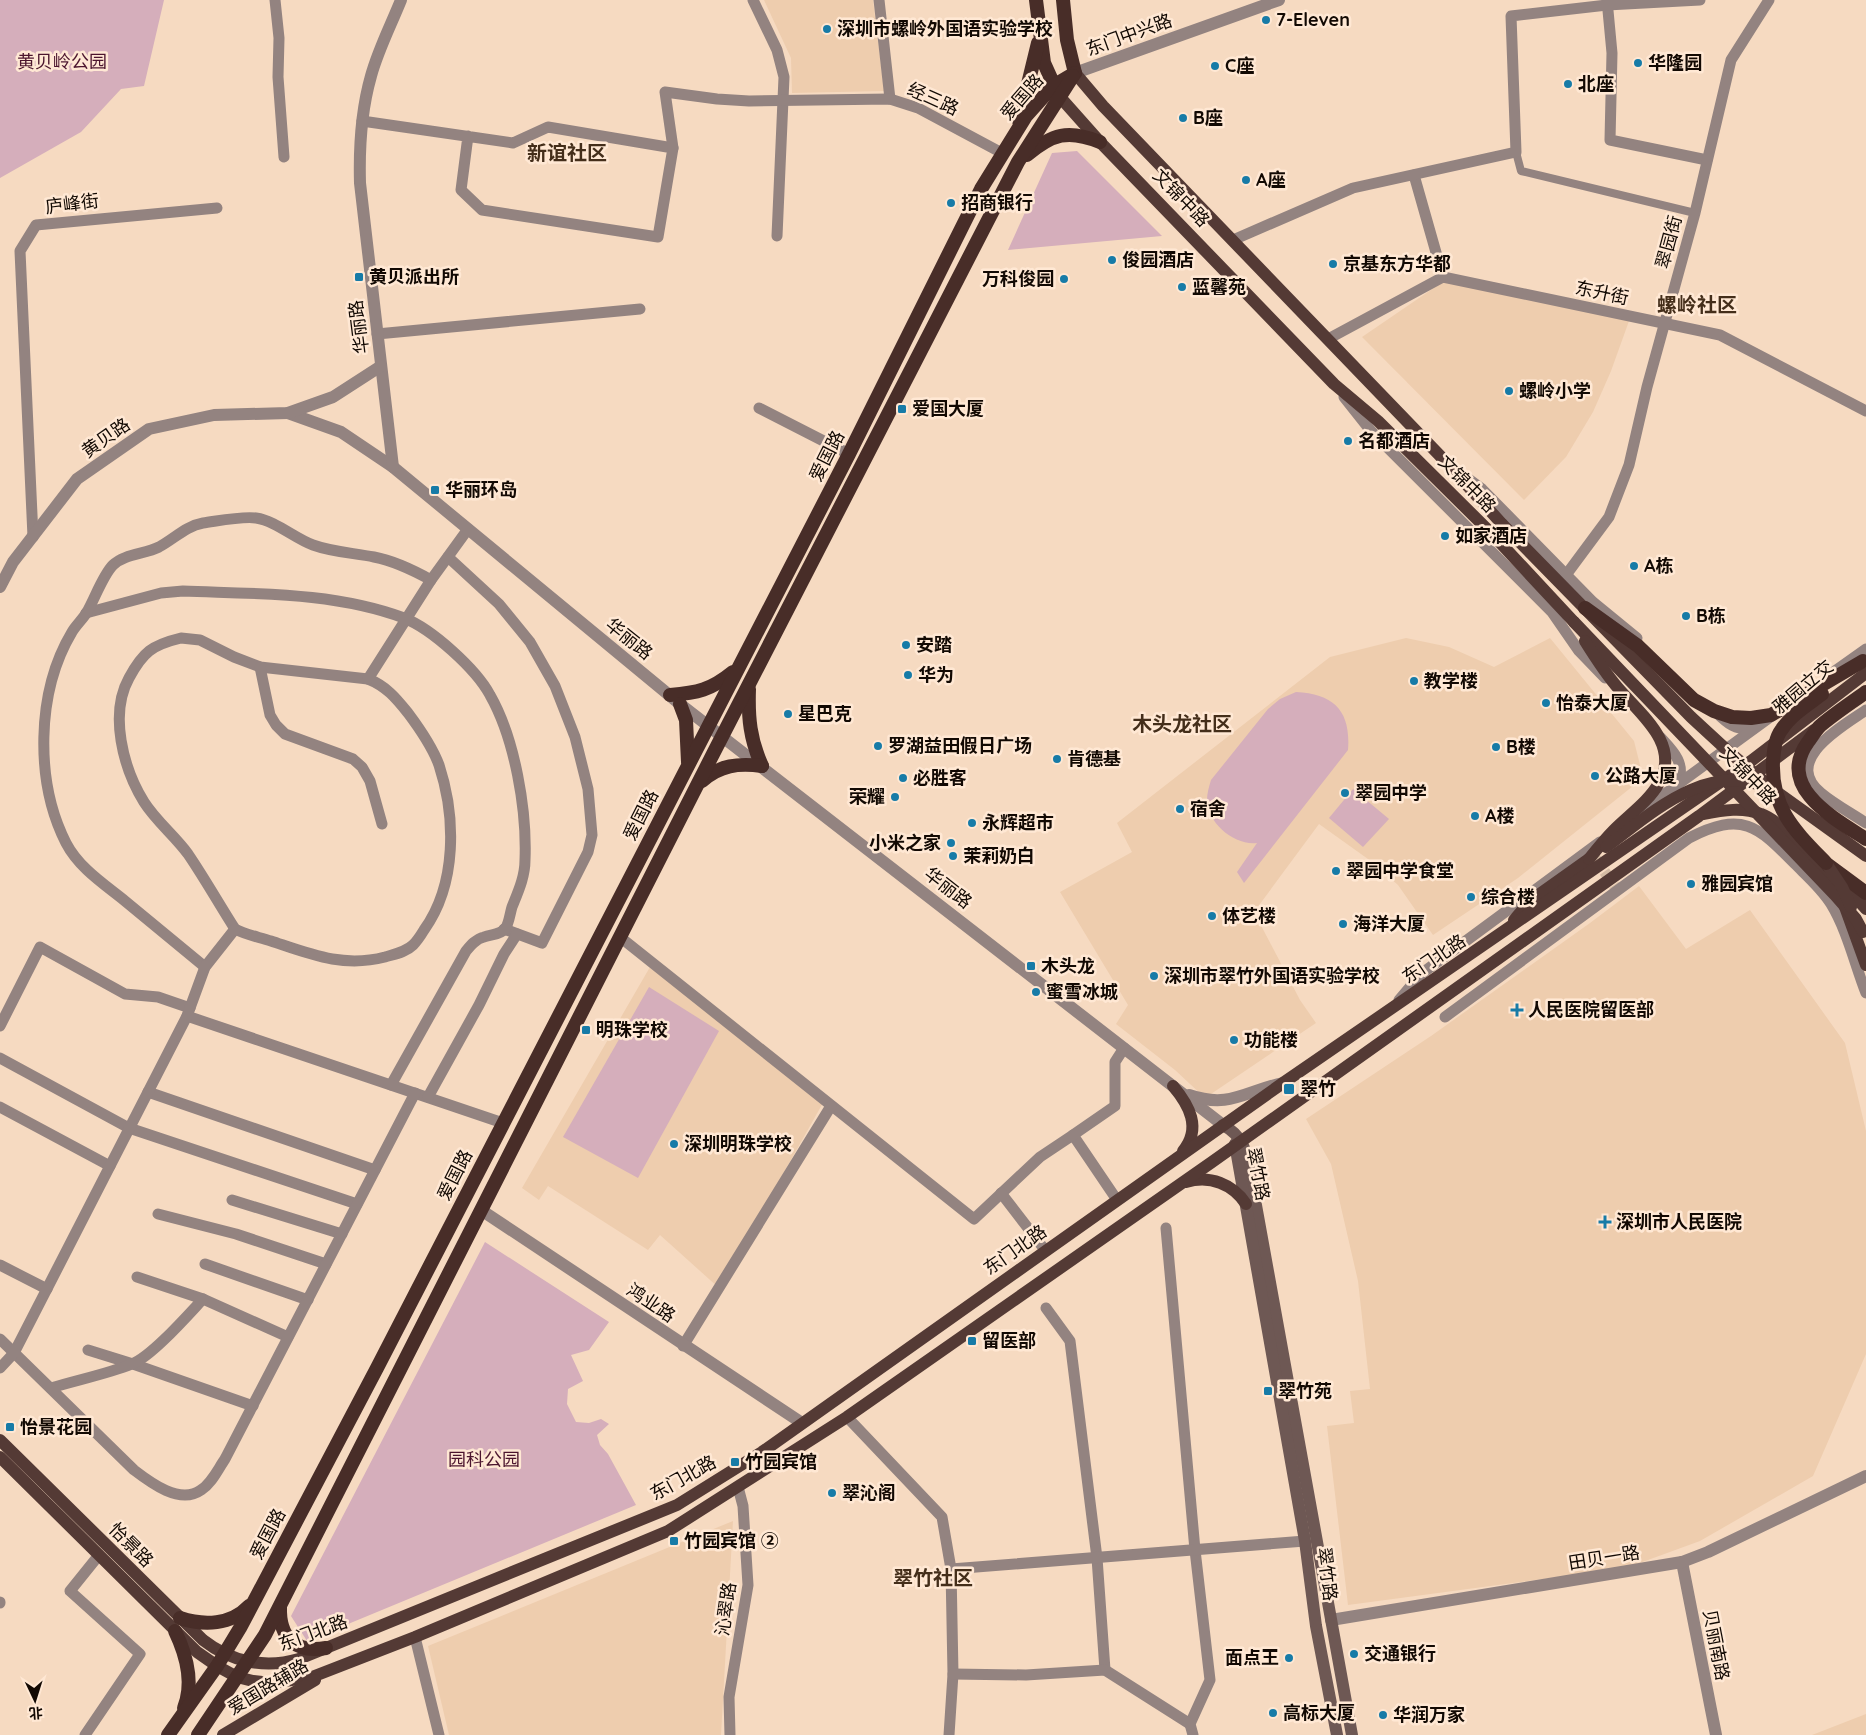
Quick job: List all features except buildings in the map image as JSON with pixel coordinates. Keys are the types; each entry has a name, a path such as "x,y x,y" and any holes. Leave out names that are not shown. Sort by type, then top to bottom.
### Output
{"highway":[{"name":"文锦中路","path":"1036,0 1044,63 1056,91"},
{"name":"文锦中路","path":"1063,0 1067,40 1075,73"},
{"path":"1017,128 1040,35"},
{"name":"爱国路","path":"198,1735 265,1635 722,736 1018,162 1056,91 1075,73"},
{"name":"爱国路","path":"168,1735 217,1666 255,1600 377,1368 849,454 981,189 1017,128 1041,98 1056,91"},
{"path":"1018,162 1045,141 1057,136 1074,134 1100,142"},
{"path":"1585,608 1638,646 1694,700 1714,711 1732,717 1752,718 1771,714 1865,660"},
{"name":"雅园立交","path":"1865,660 1786,723 1778,736 1774,752 1774,779 1782,810 1795,830 1825,866 1866,893"},
{"path":"688,763 686,720 675,699 718,684 737,669"},
{"path":"698,785 720,768 735,764 762,766 754,748 750,730 748,709 750,684"},
{"path":"1866,692 1818,728 1803,749 1798,763 1800,779 1806,794 1844,825 1866,839"},
{"path":"180,1718 187,1698 188,1679 178,1625 222,1622 245,1610 255,1600"},
{"path":"280,1605 282,1625 291,1640 299,1646 308,1649 326,1648"}],"main road":[{"name":"文锦中路","path":"1075,73 1084,86 1447,463 1502,524 1709,734 1777,792 1866,856"},
{"name":"文锦中路","path":"1056,91 1100,142 1334,384 1378,421 1492,534 1835,895 1856,919 1865,934"},
{"path":"1574,622 1608,675 1659,736 1665,759 1664,772 1651,793 1589,854"},
{"name":"东门北路","path":"247,1662 272,1665 285,1664 677,1505 762,1452 1223,1124 1752,761 1865,660"},
{"name":"东门北路","path":"238,1677 271,1683 299,1680 332,1670 668,1531 847,1417 1181,1184 1700,816 1818,728"},
{"path":"1509,928 1530,901 1589,854 1678,796 1699,786 1722,782 1744,782 1766,786 1777,792"},
{"path":"1700,816 1736,809 1760,813 1776,823 1825,866 1866,909"},
{"path":"1825,866 1842,887 1865,934"},
{"path":"1825,866 1842,898 1866,965"},
{"path":"1178,1089 1189,1109 1192,1121 1192,1134 1188,1145 1179,1155"},
{"name":"翠竹路","path":"1223,1124 1237,1134 1239,1143 1246,1204 1305,1541 1316,1626 1337,1735"},
{"name":"翠竹路","path":"1239,1143 1250,1172 1352,1735"},
{"path":"1181,1184 1199,1180 1222,1183 1240,1194 1246,1204"},
{"name":"怡景路","path":"0,1440 178,1625 202,1657 238,1677"},
{"name":"怡景路","path":"0,1457 99,1556 178,1625 224,1654 247,1662"},
{"name":"爱国路辅路","path":"222,1735 332,1670"}],"street":[{"path":"275,0 279,38 278,77 284,157"},
{"name":"华丽路","path":"401,0 371,74 362,121 360,183 393,467 675,699 1223,1124"},
{"path":"754,0 778,50 784,77 777,236"},
{"path":"878,0 890,99"},
{"name":"东门中兴路","path":"1075,73 1279,0"},
{"path":"1695,213 1521,170 1516,152 1511,16 1607,2 1700,0"},
{"name":"翠园街","path":"1566,575 1609,517 1623,482 1695,213 1731,60 1769,0"},
{"path":"1607,2 1612,54 1610,140 1707,160"},
{"name":"经三路","path":"673,148 665,92 717,99 784,101 890,99 918,108 1002,153"},
{"path":"362,121 468,136 513,143 548,127 673,148 658,237 482,210 461,190 468,136"},
{"path":"1233,240 1353,188 1516,152"},
{"path":"1328,339 1442,277 1414,174"},
{"name":"庐峰街","path":"33,537 20,251 36,225 217,208"},
{"name":"东升街","path":"1442,277 1720,336 1866,411"},
{"path":"377,334 640,309"},
{"name":"黄贝路","path":"0,587 13,562 77,479 149,429 214,415 288,413 333,397 381,366"},
{"path":"1334,384 1371,431 1552,612 1579,651 1674,753 1680,765 1678,784"},
{"path":"759,408 849,454"},
{"name":"黄贝路","path":"288,413 341,432 393,467"},
{"path":"1447,463 1482,489 1593,602 1642,642 1726,722 1738,729 1753,729"},
{"path":"205,967 84,868 67,845 54,812 46,775 43,734 47,700 57,666 72,632 86,613 112,566 119,560 162,546 182,531 200,524 225,520 256,518 313,545 376,557 398,564 431,580"},
{"path":"368,679 431,580 468,529"},
{"path":"448,556 499,604 530,642 555,686 575,737 588,789 592,835 588,852 542,943 504,929"},
{"path":"86,613 161,593 183,591 322,598 368,607 406,619 433,636 470,668 490,695 504,727 517,774 523,815 525,861 522,882 504,929 476,941 466,951 391,1085"},
{"path":"181,638 200,640 234,657 260,667 368,679 380,684 396,698 424,734 438,764 448,800 449,863 443,894 432,920 413,945 400,953 377,959 344,961 324,958 235,929 216,895 187,853 145,803 134,782 122,746 118,723 125,685 147,651 162,643 181,638"},
{"path":"1392,1008 1422,974 1589,854 1678,784 1753,729 1865,660"},
{"path":"260,667 270,715 276,725 286,734 353,759 362,767 370,782 382,824"},
{"path":"1866,710 1819,745 1810,761 1809,773 1812,783 1820,792 1866,823"},
{"path":"1445,1017 1689,838 1705,830 1734,824 1759,830 1821,890 1831,903 1838,919 1866,993"},
{"path":"0,1368 14,1353 148,1092 188,1012 205,967 235,929"},
{"path":"428,1098 479,1005 504,954 517,934"},
{"path":"620,937 974,1219 1040,1157 1115,1106 1115,1062 1124,1048"},
{"path":"0,1026 40,947 125,994 158,997 188,1012 503,1123"},
{"path":"0,1058 129,1128 357,1204"},
{"path":"1178,1089 1199,1098 1221,1102 1237,1099 1266,1086 1283,1083"},
{"path":"148,1092 375,1170"},
{"path":"0,1339 134,1470 158,1487 179,1494 194,1494 202,1490 225,1459 415,1093"},
{"path":"683,1346 831,1106"},
{"path":"0,1107 110,1166"},
{"path":"1073,1135 1117,1200"},
{"path":"1001,1193 1045,1250"},
{"path":"232,1200 342,1234"},
{"name":"鸿业路","path":"481,1210 683,1346 802,1423"},
{"path":"158,1214 236,1234 326,1264"},
{"path":"953,1674 1026,1676 1105,1670 1192,1730 1210,1680 1195,1550 1166,1228"},
{"path":"205,1264 308,1300"},
{"path":"0,1265 47,1289"},
{"path":"138,1277 203,1299 288,1337"},
{"path":"51,1388 133,1364 147,1354 175,1328 203,1299"},
{"path":"1046,1308 1070,1340 1097,1558 1105,1670"},
{"path":"88,1350 253,1406"},
{"path":"847,1417 942,1517 951,1569 953,1674 949,1735"},
{"name":"田贝一路","path":"1332,1620 1682,1562 1708,1552 1866,1476"},
{"name":"沁翠路","path":"730,1735 729,1698 748,1585 743,1506 738,1488"},
{"path":"951,1569 1305,1541"},
{"path":"85,1735 140,1654 70,1591 99,1556"},
{"name":"贝丽南路","path":"1682,1562 1716,1735"},
{"path":"415,1637 438,1735"}],"shaded area":[{"name":"深圳市螺岭外国语实验学校","path":"764,0 873,0 884,91 792,93 791,58"},
{"name":"螺岭小学","path":"1444,281 1629,321 1611,371 1593,412 1566,457 1524,500 1362,337"},
{"name":"翠园中学","path":"1406,638 1449,647 1494,667 1550,638 1634,741 1641,769 1633,786 1518,878 1433,935 1398,885 1368,859 1319,824 1254,912 1300,1000 1316,1023 1205,1098 1175,1070 1116,1024 1128,1005 1060,892 1132,852 1117,823 1330,657"},
{"name":"深圳市人民医院","path":"1639,886 1686,949 1750,910 1845,1043 1866,1131 1866,1354 1813,1476 1700,1541 1626,1568 1348,1605 1327,1426 1354,1423 1350,1391 1370,1389 1358,1281 1331,1164 1306,1119 1431,1036"},
{"name":"深圳明珠学校","path":"650,967 824,1101 719,1288 660,1235 648,1250 548,1186 539,1200 522,1188"},
{"name":"竹园宾馆","path":"733,1521 721,1735 449,1735 428,1646"},
{"path":"1866,1714 1866,1735 1812,1735"}],"green space":[{"name":"黄贝岭公园","path":"0,0 164,0 144,86 121,89 81,132 0,178"},
{"path":"1077,151 1162,236 1008,250 1052,153"},
{"path":"1296,692 1321,697 1330,701 1338,708 1347,725 1348,750 1244,883 1237,872 1257,843 1240,841 1217,825 1208,809 1207,795 1211,780 1268,709 1280,699"},
{"path":"1353,789 1389,819 1363,847 1329,818"},
{"path":"649,987 719,1031 638,1178 563,1137"},
{"name":"园科公园","path":"485,1242 609,1322 589,1350 571,1355 583,1381 568,1389 567,1404 576,1422 589,1423 601,1419 609,1424 597,1435 600,1445 608,1454 636,1505 307,1641 291,1616"}],"tunnel":[{"path":"1595,858 1616,888"}],"place":[{"name":"7-Eleven","path":"1266,20"},
{"name":"深圳市螺岭外国语实验学校","path":"827,29"},
{"name":"华隆园","path":"1638,63"},
{"name":"C座","path":"1215,66"},
{"name":"北座","path":"1568,84"},
{"name":"B座","path":"1183,118"},
{"name":"A座","path":"1246,180"},
{"name":"招商银行","path":"951,203"},
{"name":"俊园酒店","path":"1112,260"},
{"name":"京基东方华都","path":"1333,264"},
{"name":"黄贝派出所","path":"359,277"},
{"name":"万科俊园","path":"1064,279"},
{"name":"蓝馨苑","path":"1182,287"},
{"name":"螺岭小学","path":"1509,391"},
{"name":"爱国大厦","path":"902,409"},
{"name":"名都酒店","path":"1348,441"},
{"name":"华丽环岛","path":"435,490"},
{"name":"如家酒店","path":"1445,536"},
{"name":"A栋","path":"1634,566"},
{"name":"B栋","path":"1686,616"},
{"name":"安踏","path":"906,645"},
{"name":"华为","path":"908,675"},
{"name":"教学楼","path":"1414,681"},
{"name":"怡泰大厦","path":"1546,703"},
{"name":"星巴克","path":"788,714"},
{"name":"罗湖益田假日广场","path":"878,746"},
{"name":"B楼","path":"1496,747"},
{"name":"肯德基","path":"1057,759"},
{"name":"公路大厦","path":"1595,776"},
{"name":"必胜客","path":"903,778"},
{"name":"翠园中学","path":"1345,793"},
{"name":"荣耀","path":"895,797"},
{"name":"宿舍","path":"1180,809"},
{"name":"A楼","path":"1475,816"},
{"name":"永辉超市","path":"972,823"},
{"name":"小米之家","path":"951,843"},
{"name":"茉莉奶白","path":"953,856"},
{"name":"翠园中学食堂","path":"1336,871"},
{"name":"雅园宾馆","path":"1691,884"},
{"name":"综合楼","path":"1471,897"},
{"name":"体艺楼","path":"1212,916"},
{"name":"海洋大厦","path":"1343,924"},
{"name":"木头龙","path":"1031,966"},
{"name":"深圳市翠竹外国语实验学校","path":"1154,976"},
{"name":"蜜雪冰城","path":"1036,992"},
{"name":"人民医院留医部","path":"1517,1010"},
{"name":"明珠学校","path":"586,1030"},
{"name":"功能楼","path":"1234,1040"},
{"name":"翠竹","path":"1289,1089"},
{"name":"深圳明珠学校","path":"674,1144"},
{"name":"深圳市人民医院","path":"1605,1222"},
{"name":"留医部","path":"972,1341"},
{"name":"翠竹苑","path":"1268,1391"},
{"name":"怡景花园","path":"10,1427"},
{"name":"竹园宾馆","path":"735,1462"},
{"name":"翠沁阁","path":"832,1493"},
{"name":"竹园宾馆 ②","path":"674,1541"},
{"name":"交通银行","path":"1354,1654"},
{"name":"面点王","path":"1289,1658"},
{"name":"高标大厦","path":"1273,1713"},
{"name":"华润万家","path":"1383,1715"}],"district":[{"name":"新谊社区","path":"567,153"},
{"name":"螺岭社区","path":"1697,305"},
{"name":"木头龙社区","path":"1182,724"},
{"name":"翠竹社区","path":"933,1578"}]}
